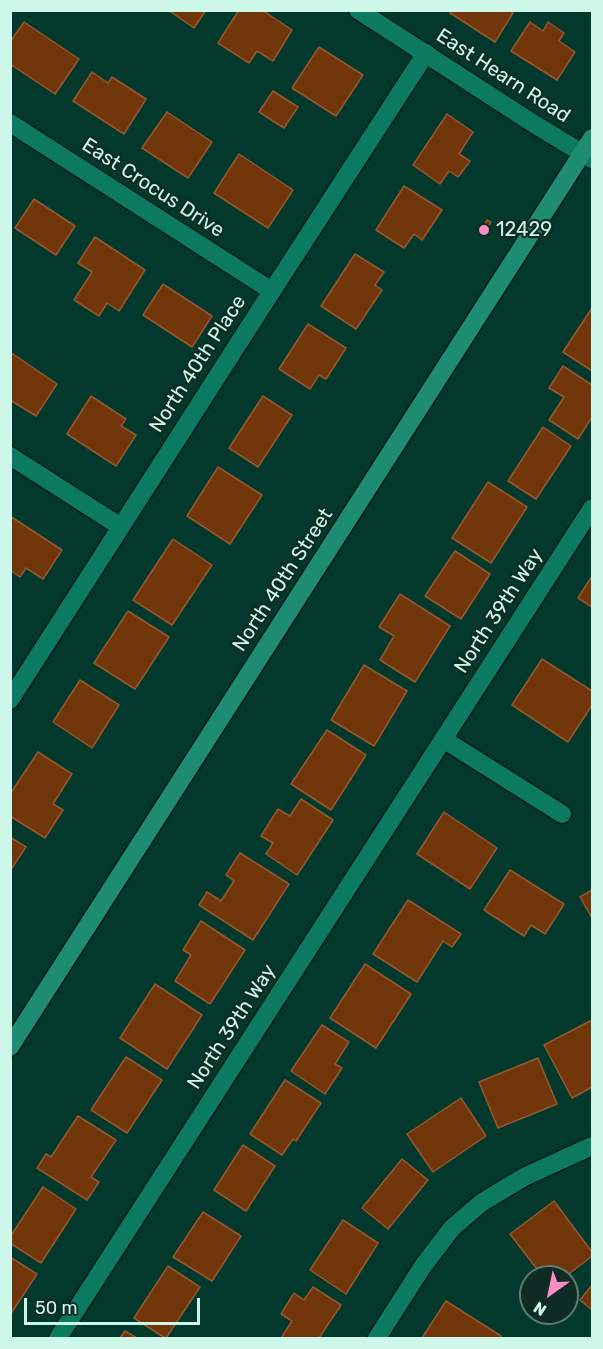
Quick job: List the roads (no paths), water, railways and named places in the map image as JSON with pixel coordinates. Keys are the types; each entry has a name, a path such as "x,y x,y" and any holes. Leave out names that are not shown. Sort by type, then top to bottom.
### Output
{"main road":[{"name":"North 40th Street","path":"10,1047 588,156 592,138"}],"street":[{"name":"East Hearn Road","path":"358,10 534,124 588,156"},
{"name":"North 40th Place","path":"10,700 426,53"},
{"name":"East Crocus Drive","path":"10,123 272,291"},
{"path":"10,456 121,527"},
{"name":"North 39th Way","path":"58,1338 592,508"},
{"path":"443,739 562,814"},
{"path":"377,1338 423,1266 452,1228 481,1203 524,1177 592,1146"}],"place":[{"name":"12429","path":"484,230"}]}
